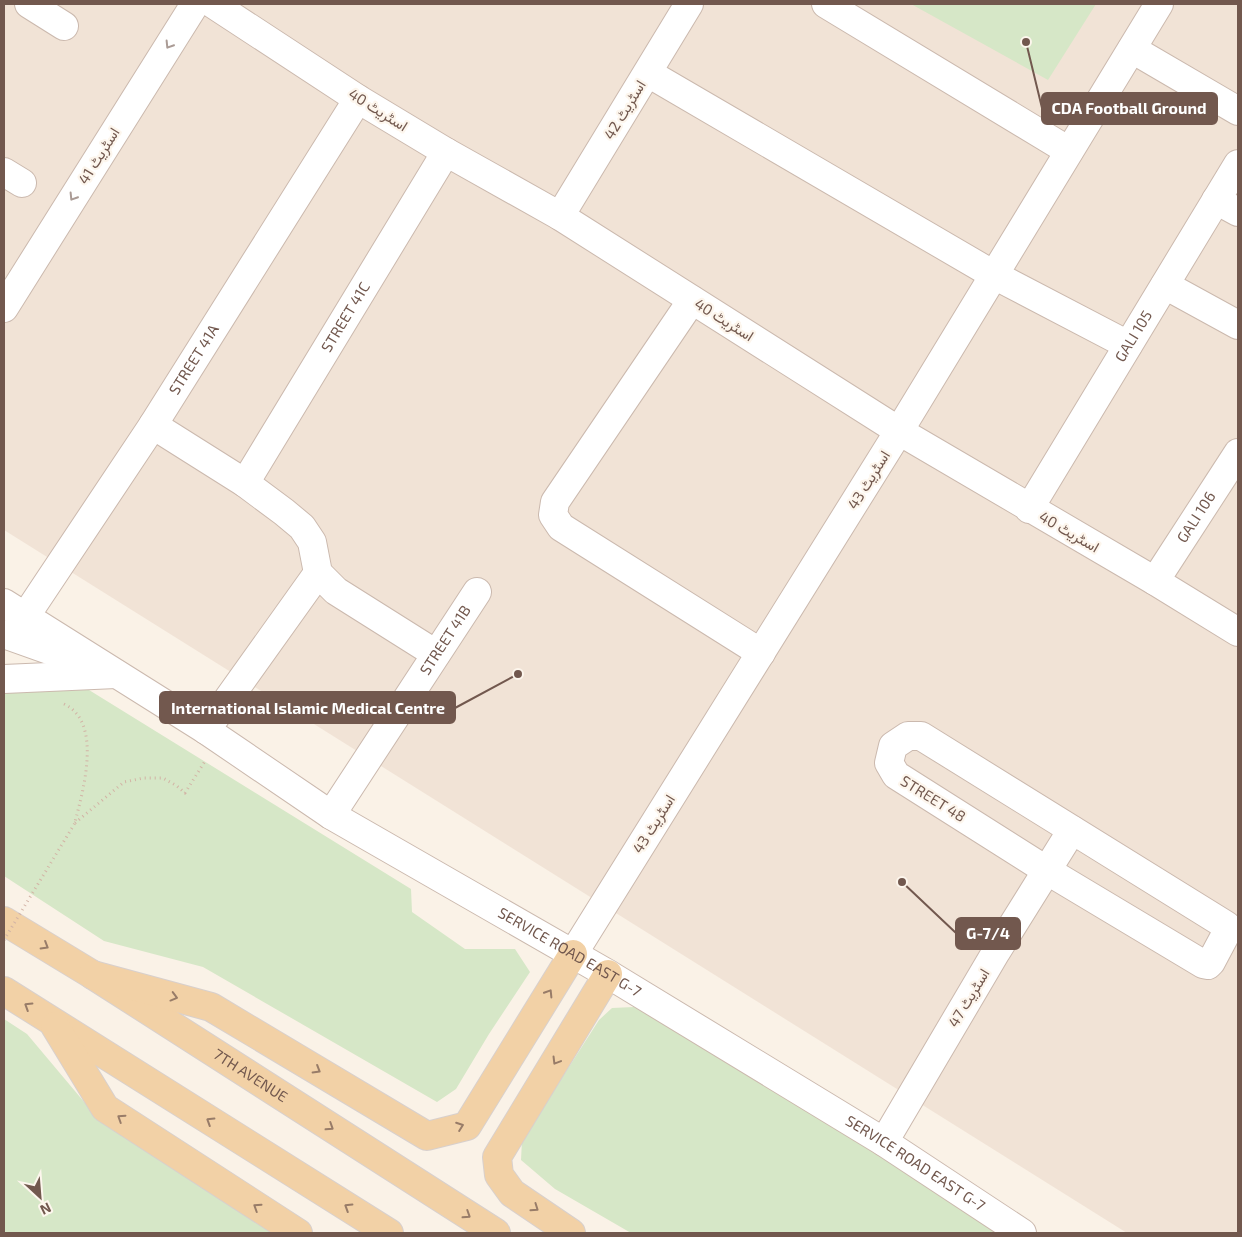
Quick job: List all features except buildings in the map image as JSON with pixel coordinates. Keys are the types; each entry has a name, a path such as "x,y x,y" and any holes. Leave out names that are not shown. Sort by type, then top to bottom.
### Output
{"main road":[{"name":"7TH AVENUE","path":"4,921 93,975 496,1233"},
{"path":"93,975 211,1007 427,1136 467,1126 573,954"},
{"path":"571,1233 512,1193 499,1175 497,1157 608,974"},
{"path":"4,991 389,1233"},
{"path":"52,1021 105,1108 298,1233"}],"street":[{"path":"29,4 64,26"},
{"name":"اسٹریٹ 41","path":"4,308 195,4"},
{"name":"اسٹریٹ 40","path":"213,4 358,99 446,152 560,216 899,431 1029,509 1155,581 1238,632"},
{"name":"اسٹریٹ 42","path":"560,216 689,4"},
{"path":"826,4 1069,151"},
{"name":"اسٹریٹ 43","path":"573,954 899,431 1160,4"},
{"path":"1132,49 1238,111"},
{"path":"648,73 994,275 1128,345"},
{"name":"STREET 41A","path":"14,610 153,425 358,99"},
{"name":"STREET 41C","path":"245,483 446,152"},
{"name":"GALI 105","path":"1029,509 1165,285 1227,206 1238,164"},
{"path":"1165,285 1238,325"},
{"path":"692,300 555,502 553,515 561,527 761,653"},
{"path":"153,425 245,483 302,527 312,542 318,573 336,591 436,654"},
{"name":"GALI 106","path":"1155,581 1238,453"},
{"path":"212,735 318,573"},
{"name":"STREET 41B","path":"331,815 477,592"},
{"name":"SERVICE ROAD EAST G-7","path":"14,610 212,735 331,815 608,974 884,1142 1022,1233"},
{"name":"SERVICE ROAD EAST G-7","path":"4,634 116,674"},
{"path":"4,679 116,674"},
{"name":"STREET 48","path":"908,736 921,736 1072,830 1227,926 1228,930 1212,962 1208,965 1203,964 1046,870 896,775 889,763 893,746 908,736"},
{"name":"اسٹریٹ 47","path":"884,1142 1046,870 1072,830"}],"path":[{"path":"4,940 75,823 84,786 88,752 81,717 71,707 42,694 47,677"},
{"path":"75,823 124,782 144,778 163,778 185,793 212,735"}],"shaded area":[{"path":"4,4 1238,4 1238,1233 1127,1233 4,530"}],"green space":[{"path":"911,4 1096,4 1048,80"},
{"path":"89,690 411,889 412,912 465,949 515,949 530,972 489,1034 456,1089 437,1102 203,967 104,941 4,876 4,691"},
{"path":"634,1007 654,1015 849,1135 1001,1233 631,1233 555,1189 521,1160 522,1140 599,1020 612,1008"},
{"path":"4,1019 27,1034 85,1103 279,1233 4,1233"}],"place":[{"name":"CDA Football Ground","path":"1026,42"},
{"name":"International Islamic Medical Centre","path":"518,674"},
{"name":"G-7/4","path":"902,882"}]}
